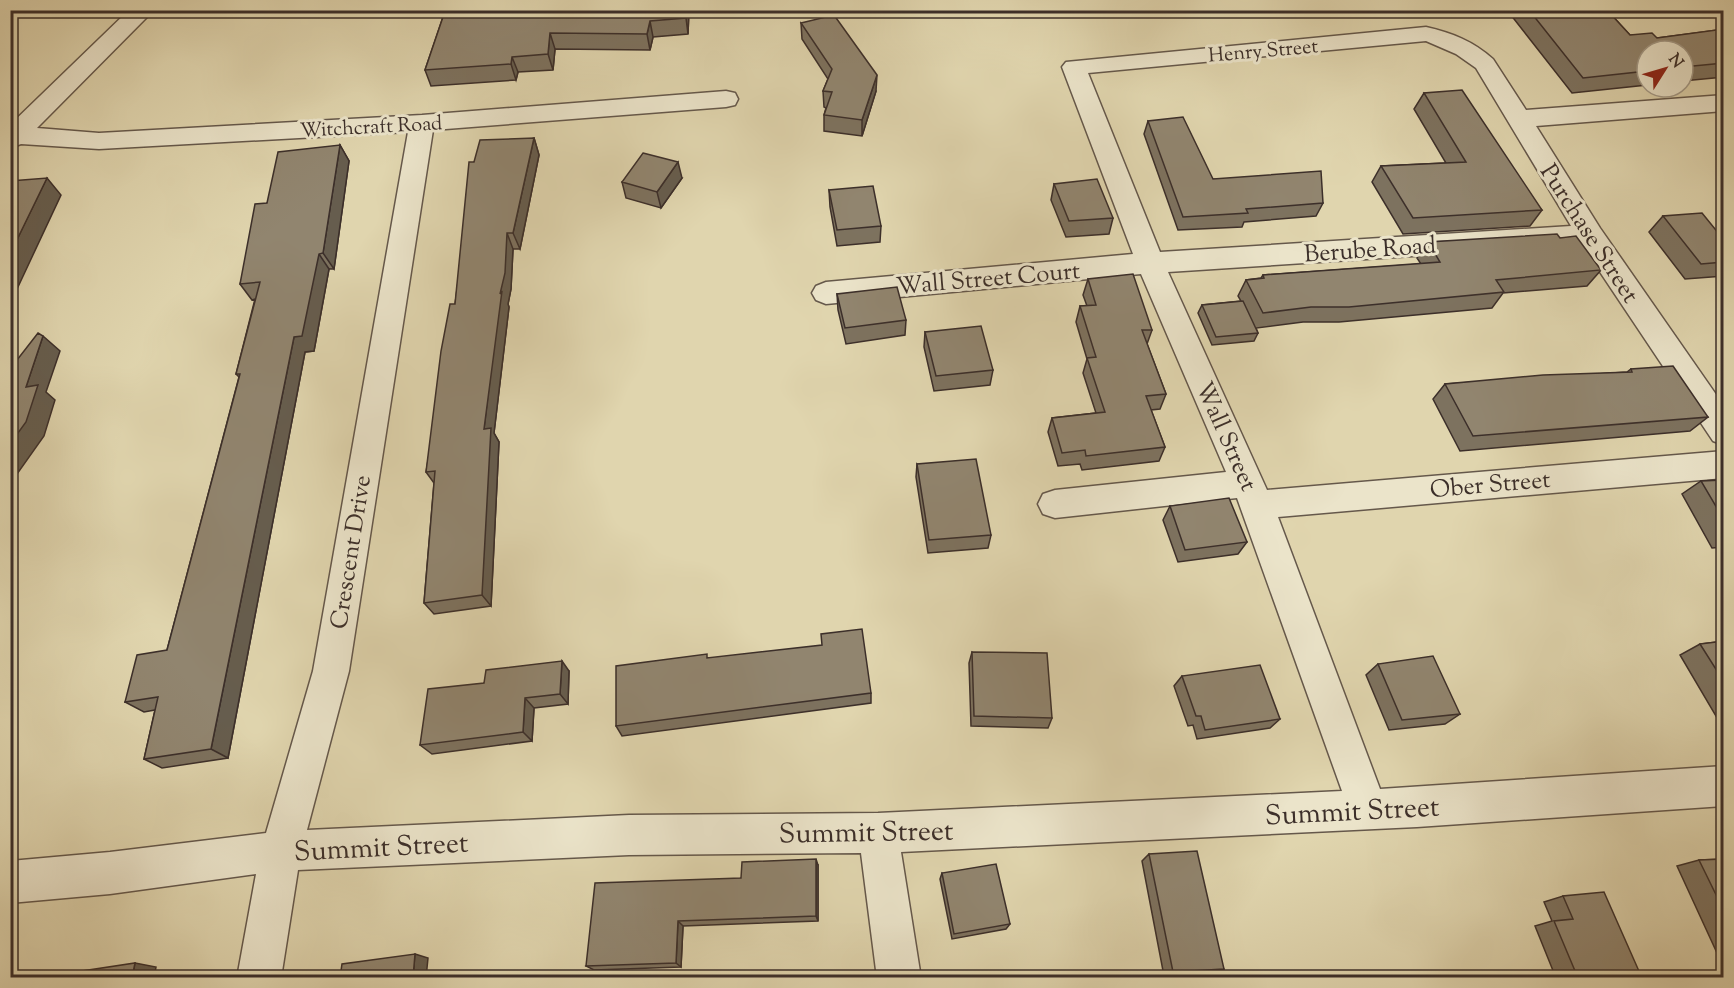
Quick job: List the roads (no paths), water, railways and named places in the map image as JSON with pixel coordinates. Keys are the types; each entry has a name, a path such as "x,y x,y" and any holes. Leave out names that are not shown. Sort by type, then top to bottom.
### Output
{"street":[{"path":"13,138 143,10"},
{"name":"Henry Street","path":"1074,67 1426,34 1452,41"},
{"name":"Purchase Street","path":"1452,41 1472,51 1485,64 1590,235 1724,432"},
{"name":"Wall Street","path":"1074,67 1150,263 1252,494 1368,809"},
{"name":"Witchcraft Road","path":"13,138 99,141 422,123 726,99"},
{"path":"1518,119 1724,103"},
{"name":"Crescent Drive","path":"259,978 281,851 330,671 422,123"},
{"name":"Berube Road","path":"1150,263 1590,235"},
{"name":"Wall Street Court","path":"826,293 1150,263"},
{"name":"Ober Street","path":"1055,504 1724,464"},
{"name":"Summit Street","path":"10,882 110,873 281,851 629,835 878,833 1368,809 1724,786"},
{"path":"878,833 899,978"}]}
